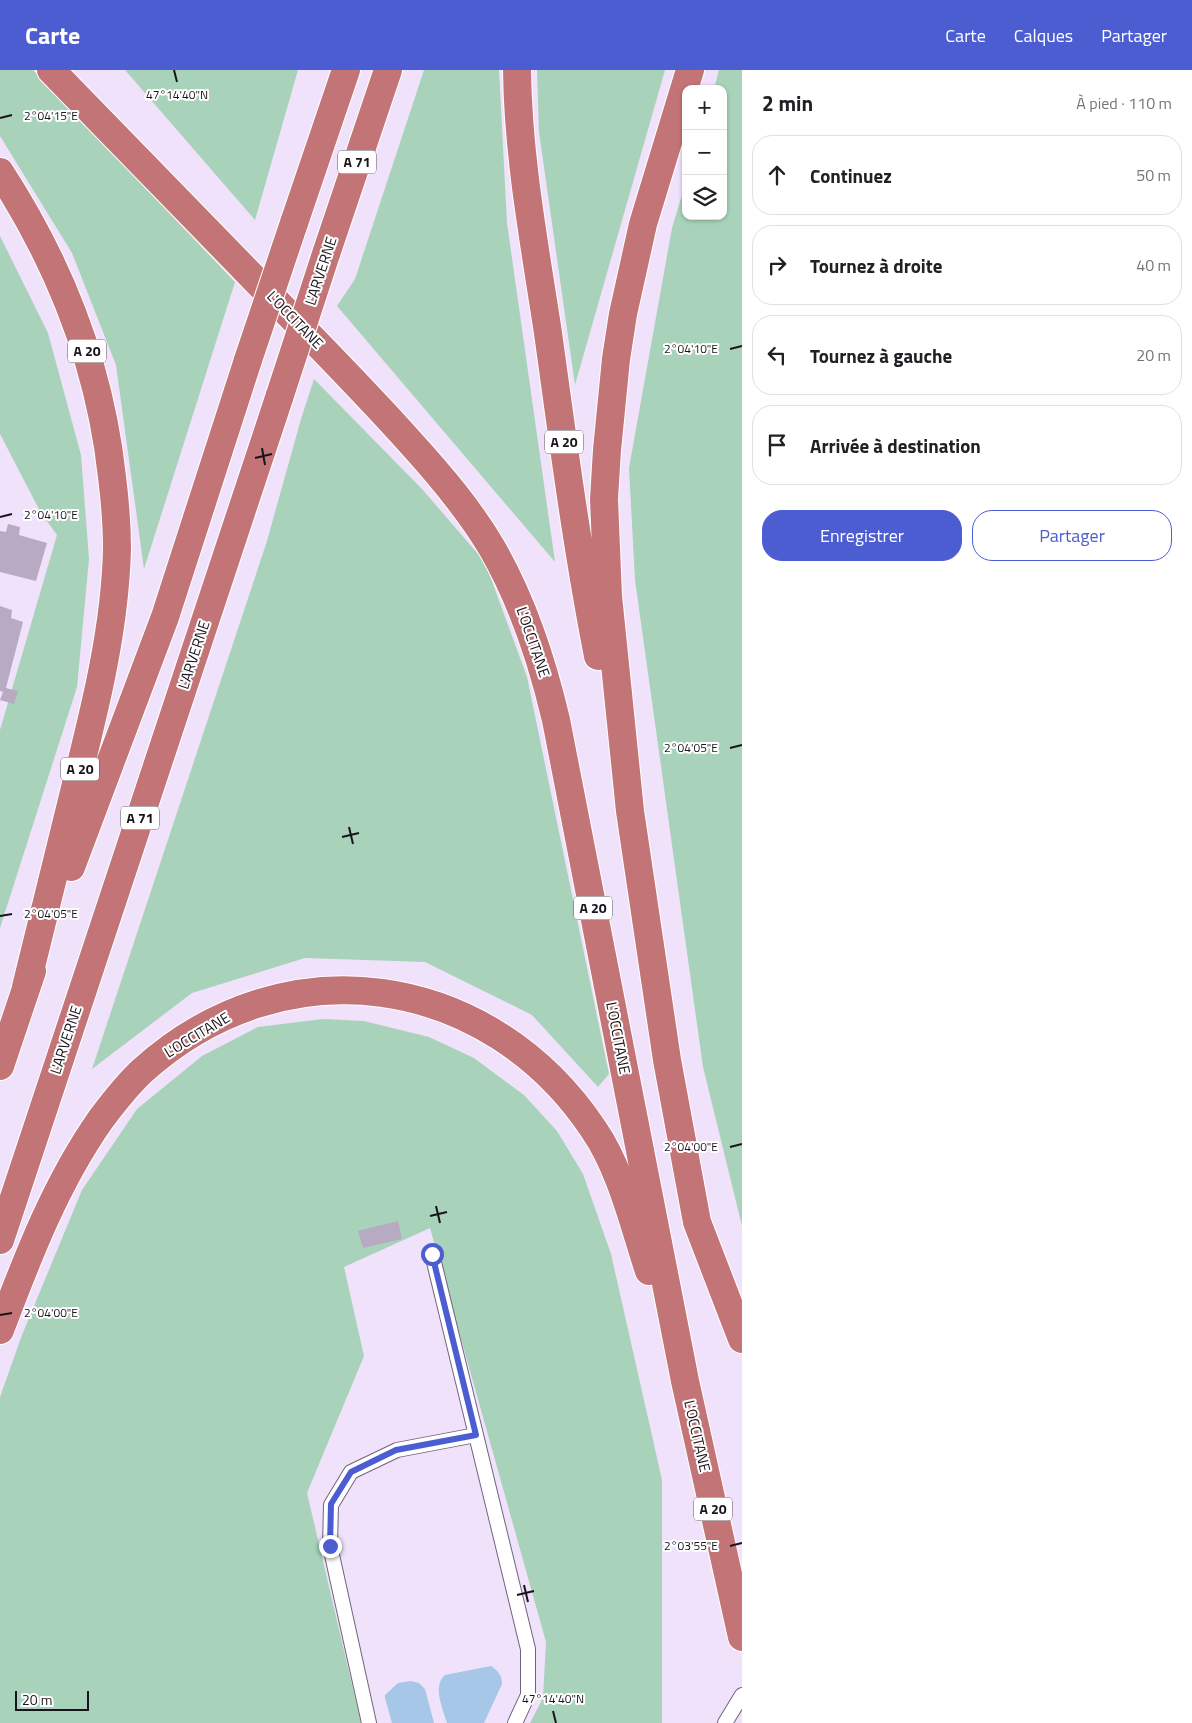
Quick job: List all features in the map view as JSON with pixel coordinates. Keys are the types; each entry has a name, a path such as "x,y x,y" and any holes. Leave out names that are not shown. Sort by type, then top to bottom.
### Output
{"highway":[{"name":"L'OCCITANE","path":"51,70 369,396 454,492 477,524 509,580 524,613 546,679 556,720 685,1381 742,1637"},
{"name":"A 71","path":"0,1066 26,987 165,617 248,360 346,70"},
{"name":"L'ARVERNE","path":"0,1240 388,70"},
{"name":"A 20","path":"517,70 522,142 530,212 584,583 630,811"},
{"name":"A 20","path":"690,70 643,224 633,267 616,359 604,499 608,596 630,811 667,1060 697,1222 742,1339"},
{"name":"A 20","path":"0,172 31,223 53,266 72,308 89,357 101,404 109,449 117,548 114,598 108,646 26,987"},
{"name":"L'OCCITANE","path":"0,1330 24,1266 60,1185 83,1145 112,1104 141,1072 179,1042 212,1022 262,1001 311,991 357,990 408,996 452,1010 492,1030 532,1059 566,1092 595,1131 617,1174 685,1381"}],"lane":[{"path":"432,1254 528,1649 528,1695 515,1723"},
{"path":"369,1723 330,1546 331,1504 351,1472 358,1468 396,1450 476,1435"},
{"path":"725,1723 742,1695"}],"green space":[{"path":"0,70 33,70 235,282 144,569 116,365 72,253 0,136"},
{"path":"125,70 298,70 255,220"},
{"path":"424,70 499,70 507,223 555,562 337,306 355,279"},
{"path":"537,70 665,70 575,385 539,132"},
{"path":"719,70 742,70 742,1226 703,1067 635,580 629,468 672,228 682,195 682,220 727,220 727,85 715,85"},
{"path":"0,236 48,333 81,455 89,559 77,687 0,928 0,730 57,535 41,513 0,434"},
{"path":"314,379 422,489 485,562 527,677 609,1074 598,1087 532,1015 425,962 305,958 192,993 92,1069 267,541"},
{"path":"323,1019 364,1021 429,1037 474,1058 524,1095 557,1131 583,1174 611,1254 662,1480 662,1723 530,1723 543,1698 546,1642 430,1228 344,1267 364,1356 307,1493 361,1723 0,1723 0,1397 22,1335 82,1190 137,1109 202,1056 258,1027"}],"water":[{"path":"491,1666 499,1674 502,1684 484,1723 447,1723 439,1691 441,1680 445,1675"},
{"path":"411,1681 419,1683 425,1689 434,1723 392,1723 385,1695 398,1683"}],"building":[{"path":"8,524 20,527 19,535 47,543 36,581 0,572 0,531 6,532"},
{"path":"0,606 12,610 11,618 23,622 6,688 18,691 14,704 0,700 3,692 0,691"},
{"path":"398,1221 402,1239 363,1248 358,1231"}],"route":[{"path":"330,1546 331,1504 351,1472 396,1450 476,1435 432,1254"}]}
